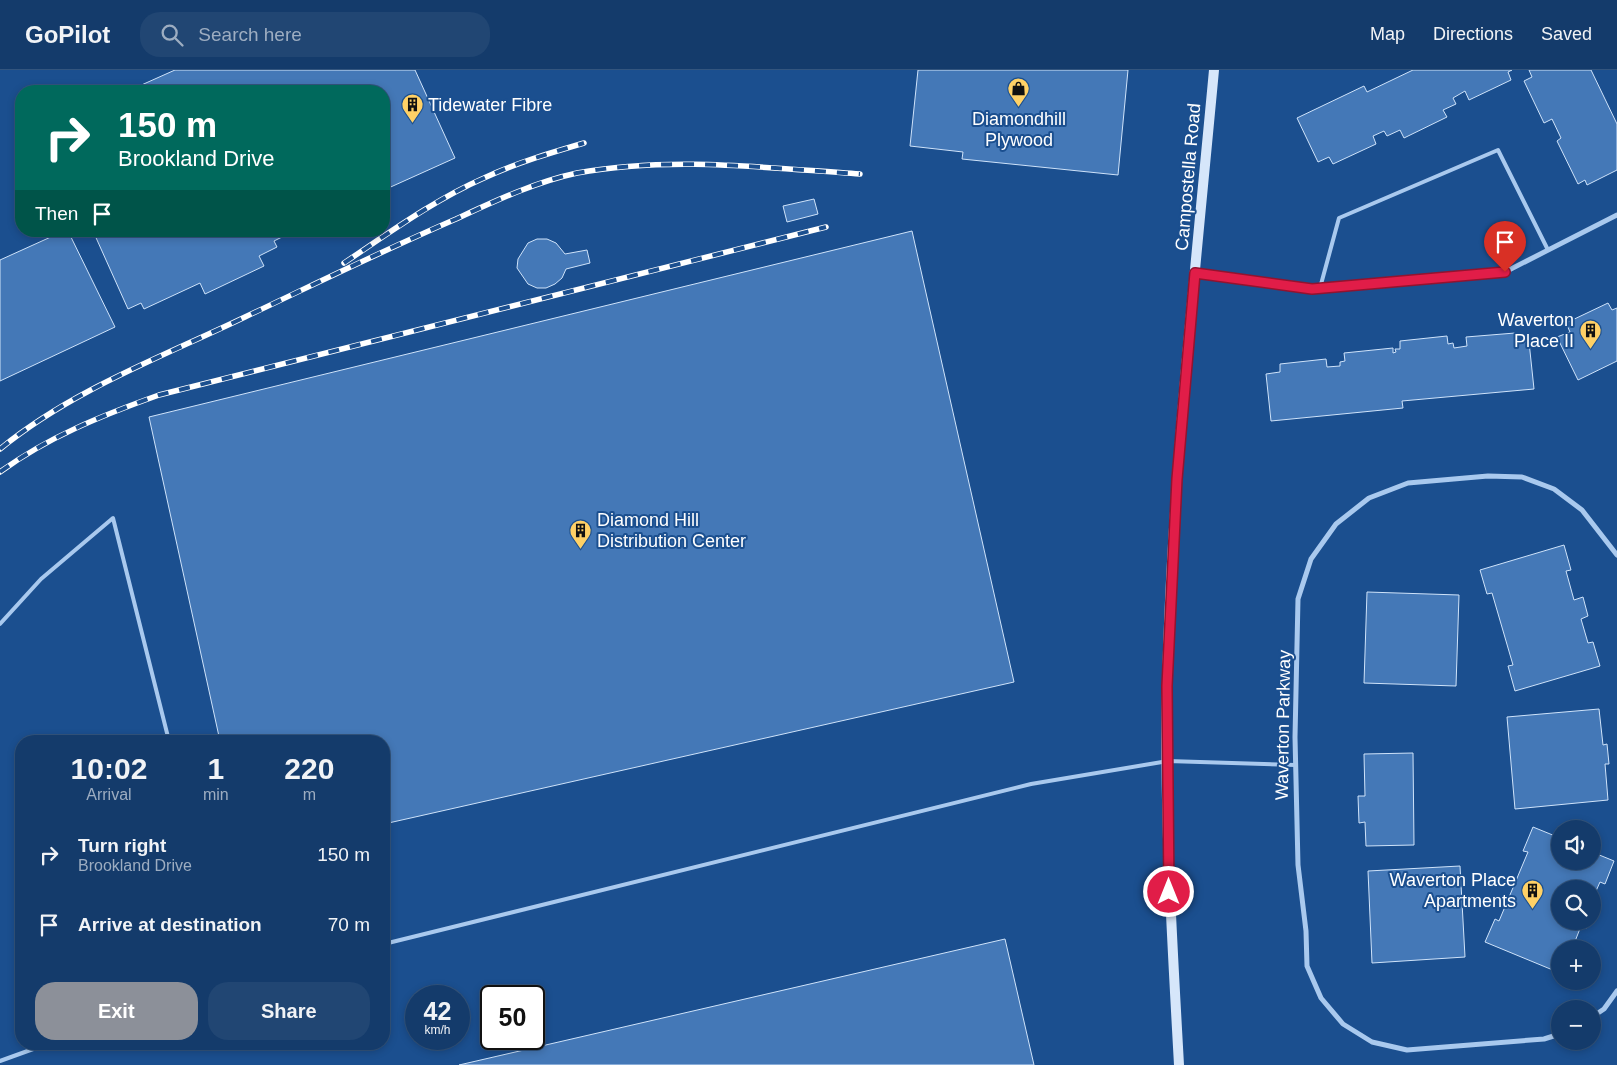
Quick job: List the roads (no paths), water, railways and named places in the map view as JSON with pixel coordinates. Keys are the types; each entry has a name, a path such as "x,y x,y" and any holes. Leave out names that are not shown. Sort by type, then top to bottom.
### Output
{"main road":[{"name":"Campostella Road","path":"1179,1065 1169,892 1167,686 1177,479 1214,70"}],"street":[{"path":"1195,273 1312,289 1505,272 1617,215"},
{"name":"Waverton Parkway","path":"1551,1037 1544,1039 1407,1050 1372,1042 1343,1024 1321,998 1307,966 1306,931 1298,865 1295,765 1298,599 1311,560 1336,524 1369,498 1408,483 1488,476 1522,477 1554,489 1582,510 1617,555"},
{"path":"1601,1011 1617,991"}],"lane":[{"path":"1320,288 1339,218 1498,150 1548,250"},
{"path":"0,624 41,580 113,518 167,735"},
{"path":"390,943 1031,784 1168,761 1295,765"},
{"path":"0,1061 30,1050"}],"railway":[{"path":"390,233 447,196 465,187 521,163 584,143"},
{"path":"0,449 57,409 118,376 402,243 500,199 546,181 577,173 612,168 683,164 860,174"},
{"path":"0,472 18,459 76,428 159,395 826,227"},
{"path":"344,263 383,237"}],"place":[{"name":"Diamondhill Plywood","path":"1019,108"},
{"name":"Tidewater Fibre","path":"412,124"},
{"name":"Waverton Place II","path":"1590,349"},
{"name":"Diamond Hill Distribution Center","path":"581,549"},
{"name":"Waverton Place Apartments","path":"1532,909"}]}
